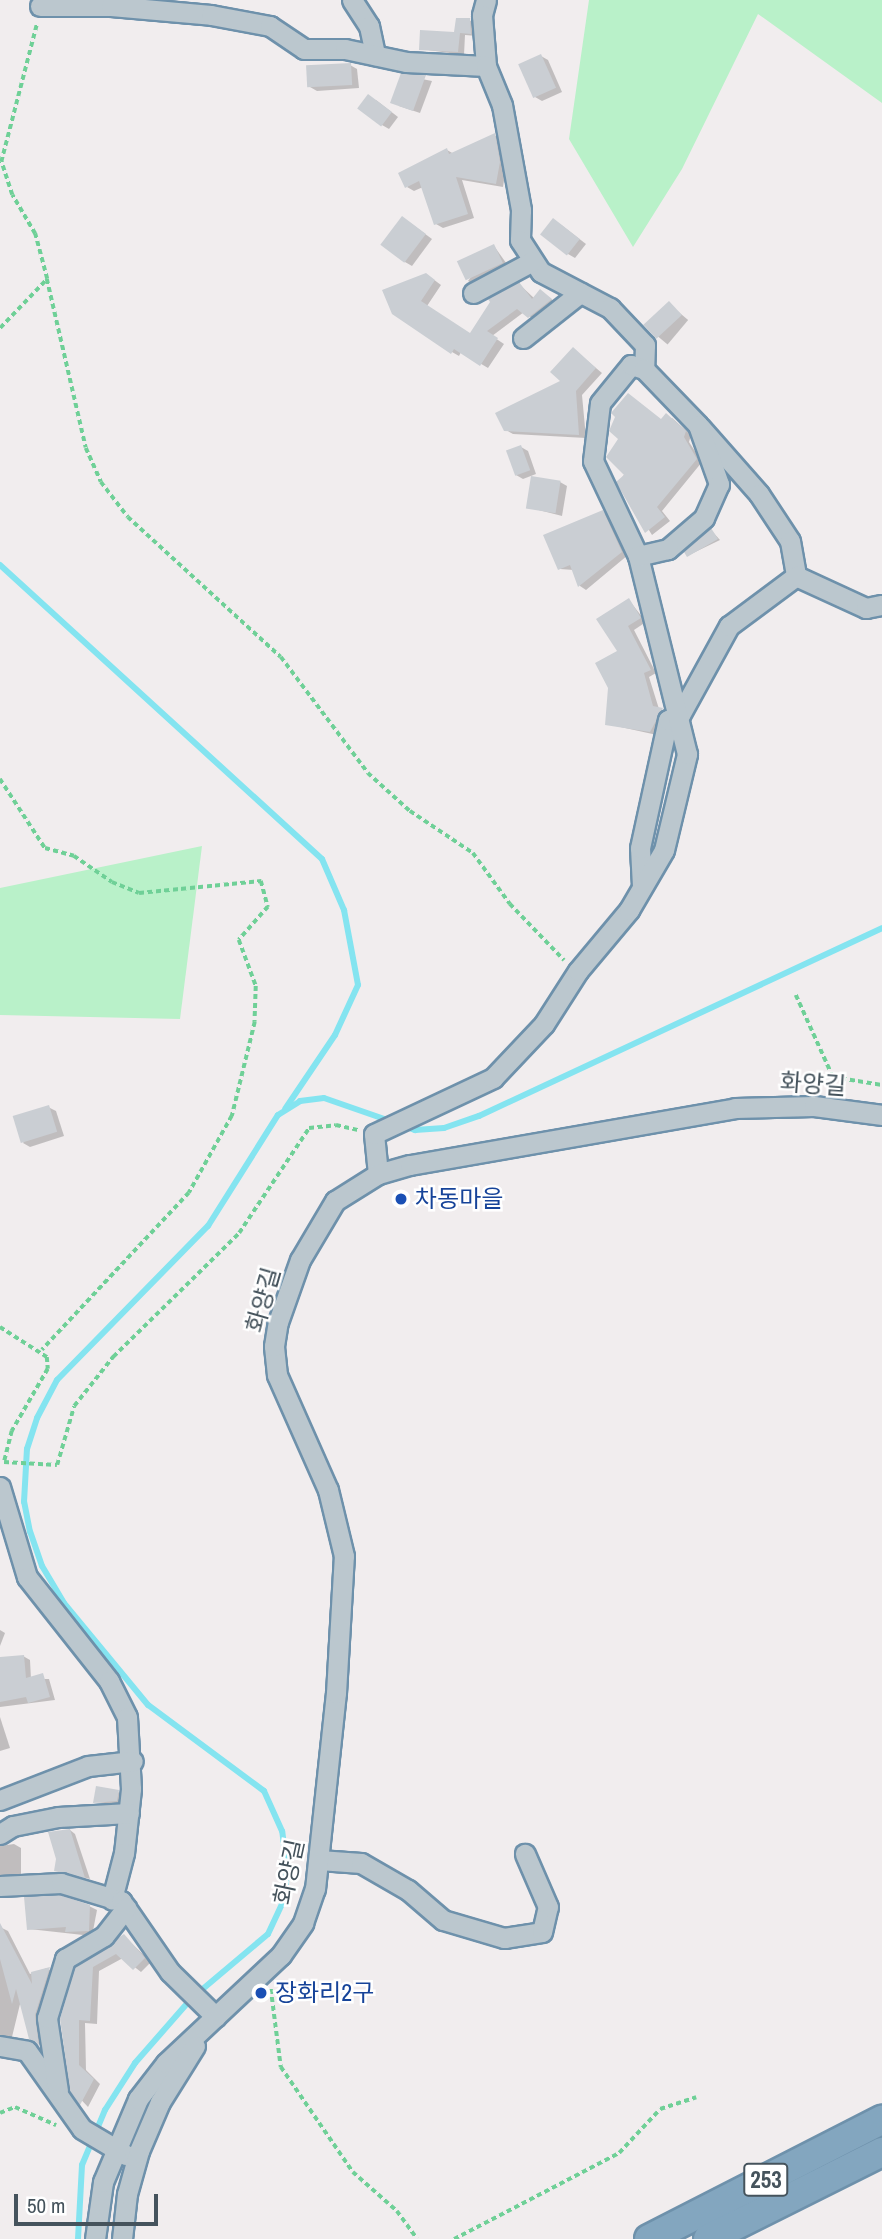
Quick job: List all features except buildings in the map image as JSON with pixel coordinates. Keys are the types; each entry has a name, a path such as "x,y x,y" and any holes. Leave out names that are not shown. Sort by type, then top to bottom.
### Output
{"highway":[{"name":"253","path":"649,2239 882,2120"},
{"name":"253","path":"708,2239 882,2152"}],"street":[{"path":"352,0 369,26 375,55"},
{"path":"486,0 482,15 486,66 502,105 521,210 520,240 541,272 610,308 645,345 644,369"},
{"path":"40,6 111,6 211,15 270,26 304,49 375,55 407,62 486,66"},
{"path":"473,293 533,261"},
{"path":"523,338 580,293"},
{"path":"378,1174 378,1132 494,1078 544,1024 578,971 629,910 664,850 678,802 687,754 680,715 638,555 602,489 593,461 593,429 600,403 631,365 644,369 698,425 772,513 790,541 796,576"},
{"path":"638,555 668,549 704,518 719,484 698,425"},
{"path":"642,886 640,848 668,720 680,715 729,626 796,576"},
{"path":"796,576 866,608 882,605"},
{"name":"화양길","path":"95,2239 109,2146 150,2082 268,1968 303,1923 319,1860 346,1586 344,1556 328,1490 277,1375 274,1346 278,1322 300,1260 321,1221 352,1187 378,1174 735,1108 814,1106 882,1115"},
{"path":"1,1478 27,1577 109,1681 127,1717 133,1761 119,1903 104,1936 65,1959 47,2018 58,2091"},
{"path":"0,1800 88,1766 133,1761"},
{"path":"0,1834 13,1826 58,1817 128,1813"},
{"path":"319,1860 361,1863 408,1890 443,1920 504,1938 542,1932 548,1908 525,1854"},
{"path":"0,1886 61,1883 119,1903 178,1980 216,2017"},
{"name":"화양길","path":"122,2239 136,2160 160,2102 216,2017"},
{"path":"0,2046 27,2051 58,2091 82,2129 136,2160"}],"path":[{"path":"40,6 1,162 12,195 35,234 86,448 101,482 128,517 281,657 368,773 410,811 473,853 510,904 578,971"},
{"path":"0,328 47,279"},
{"path":"0,779 45,848 74,856 112,882 139,893 261,881 268,907 239,940 256,986 255,1022 232,1116 189,1193 42,1350"},
{"path":"796,995 833,1077 882,1085"},
{"path":"4,1462 57,1465 74,1406 113,1357 239,1233 309,1128 336,1125 378,1132"},
{"path":"0,1327 29,1347 42,1350"},
{"path":"1,1478 12,1432 48,1369 42,1350"},
{"path":"268,1968 281,2067 353,2172 397,2211 417,2239"},
{"path":"454,2239 619,2153 660,2109 696,2097"},
{"path":"0,2113 15,2107 65,2129 82,2129"}],"green space":[{"path":"589,0 882,0 882,103 758,14 682,169 633,247 569,139"},
{"path":"202,846 180,1019 0,1015 0,888"}],"waterway":[{"path":"0,565 322,859 344,910 358,985 335,1035 285,1109"},
{"path":"404,1126 415,1130 444,1128 479,1116 882,928"},
{"path":"78,2239 82,2165 105,2110 135,2063 192,1998 268,1934 285,1898 287,1870 282,1831 264,1791 148,1705 64,1603 42,1566 30,1532 24,1502 27,1449 37,1418 57,1380 208,1226 278,1115 300,1101 324,1098 390,1121"}],"place":[{"name":"차동마을","path":"401,1199"},
{"name":"장화리2구","path":"261,1993"}]}
